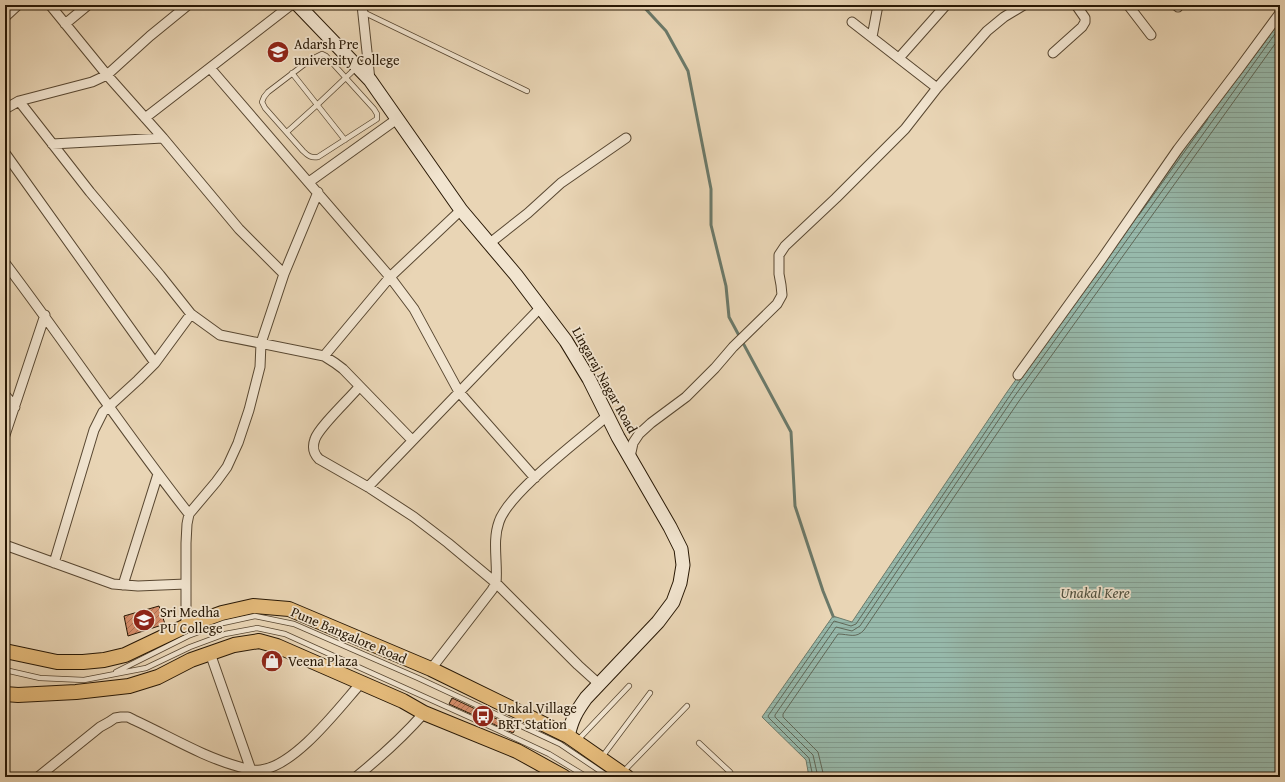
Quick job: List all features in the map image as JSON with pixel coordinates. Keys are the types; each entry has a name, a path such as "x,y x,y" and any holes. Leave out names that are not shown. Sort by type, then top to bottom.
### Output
{"main road":[{"name":"Pune Bangalore Road","path":"5,651 57,662 104,660 125,655 186,626 222,613 253,606 289,609 431,669 572,739 601,758 619,776"},
{"path":"5,694 18,695 68,693 129,686 158,677 191,660 210,653 234,645 259,640 277,646 361,684 403,701 424,713 517,751 564,777"}],"street":[{"path":"5,16 18,5"},
{"path":"50,5 107,75 163,138 239,229 284,274"},
{"path":"65,24 88,5"},
{"path":"5,109 19,101 92,82 107,75 150,36 188,5"},
{"path":"145,118 290,5"},
{"name":"Lingaraj Nagar Road","path":"298,5 370,80 461,210 541,306 566,340 670,527 680,549 683,565 680,583 673,602 658,622 599,684 576,712 571,721 572,739"},
{"path":"872,37 878,5"},
{"path":"899,58 946,5"},
{"path":"630,457 633,443 639,434 651,423 686,397 715,368 733,347 777,304 782,295 782,284 779,274 779,255 785,246 836,198 905,129 937,88 987,31 1004,17 1024,5"},
{"path":"1053,53 1082,27 1085,22 1085,18 1076,5"},
{"path":"1128,5 1150,35"},
{"path":"363,9 370,80"},
{"path":"1018,375 1101,260 1178,148 1280,12"},
{"path":"852,22 937,88"},
{"path":"210,68 390,277 414,309 459,392 535,478"},
{"path":"19,101 90,192 160,274 191,314 220,335 324,356 343,369 412,440"},
{"path":"309,182 397,119"},
{"path":"52,144 163,138"},
{"path":"490,244 561,183 626,138"},
{"path":"5,153 155,363"},
{"path":"186,626 186,544 187,524 190,514 227,467 238,443 249,410 260,367 261,343 284,274 318,192"},
{"path":"324,356 390,277 461,210"},
{"path":"5,263 45,315 158,474 190,514"},
{"path":"368,487 541,306"},
{"path":"54,563 98,419 109,406 155,363 191,314"},
{"path":"5,435 45,315"},
{"path":"360,387 317,434 313,450 319,459 368,487 414,517 496,583 599,684"},
{"path":"5,395 15,407"},
{"path":"431,669 496,583 496,545 499,521 506,508 535,478 608,416"},
{"path":"123,585 158,474"},
{"path":"5,545 102,580 123,585 150,586 186,584"},
{"path":"210,653 251,770"},
{"path":"38,777 100,727 115,718 121,717 128,717 227,763 251,770 261,770 274,766 301,748 313,737 361,684"},
{"path":"356,777 386,753 405,735 424,713"}],"lane":[{"path":"363,9 526,91"},
{"path":"322,54 326,56 377,114 377,118 318,157 313,158 308,156 265,108 262,102 268,92 292,73 310,60 322,54"},
{"path":"286,132 318,105 358,67"},
{"path":"292,73 345,140"},
{"path":"111,675 188,636 223,624 255,616 294,624 418,678 560,744 619,776 687,706"},
{"path":"5,670 40,678 84,680 146,668 190,647 226,634 257,628 285,634 498,730 549,754 587,777"},
{"path":"572,739 628,686"},
{"path":"601,758 650,693"},
{"path":"699,743 730,772 733,777"}],"water":[{"name":"Unakal Kere","path":"1280,12 1280,777 809,777 806,760 762,717 833,616 852,622 1007,392"}],"building":[{"name":"Sri Medha PU College","path":"159,606 165,624 128,636 124,616"},
{"name":"Unkal Village BRT Station","path":"452,698 516,728 513,733 449,704"}],"waterway":[{"path":"642,5 666,31 688,71 711,189 711,225 726,286 729,317 791,432 795,506 823,591 833,616"}],"place":[{"name":"Adarsh Pre university College","path":"278,52"},
{"name":"Sri Medha PU College","path":"144,620"},
{"name":"Veena Plaza","path":"272,661"},
{"name":"Unkal Village BRT Station","path":"483,716"}]}
